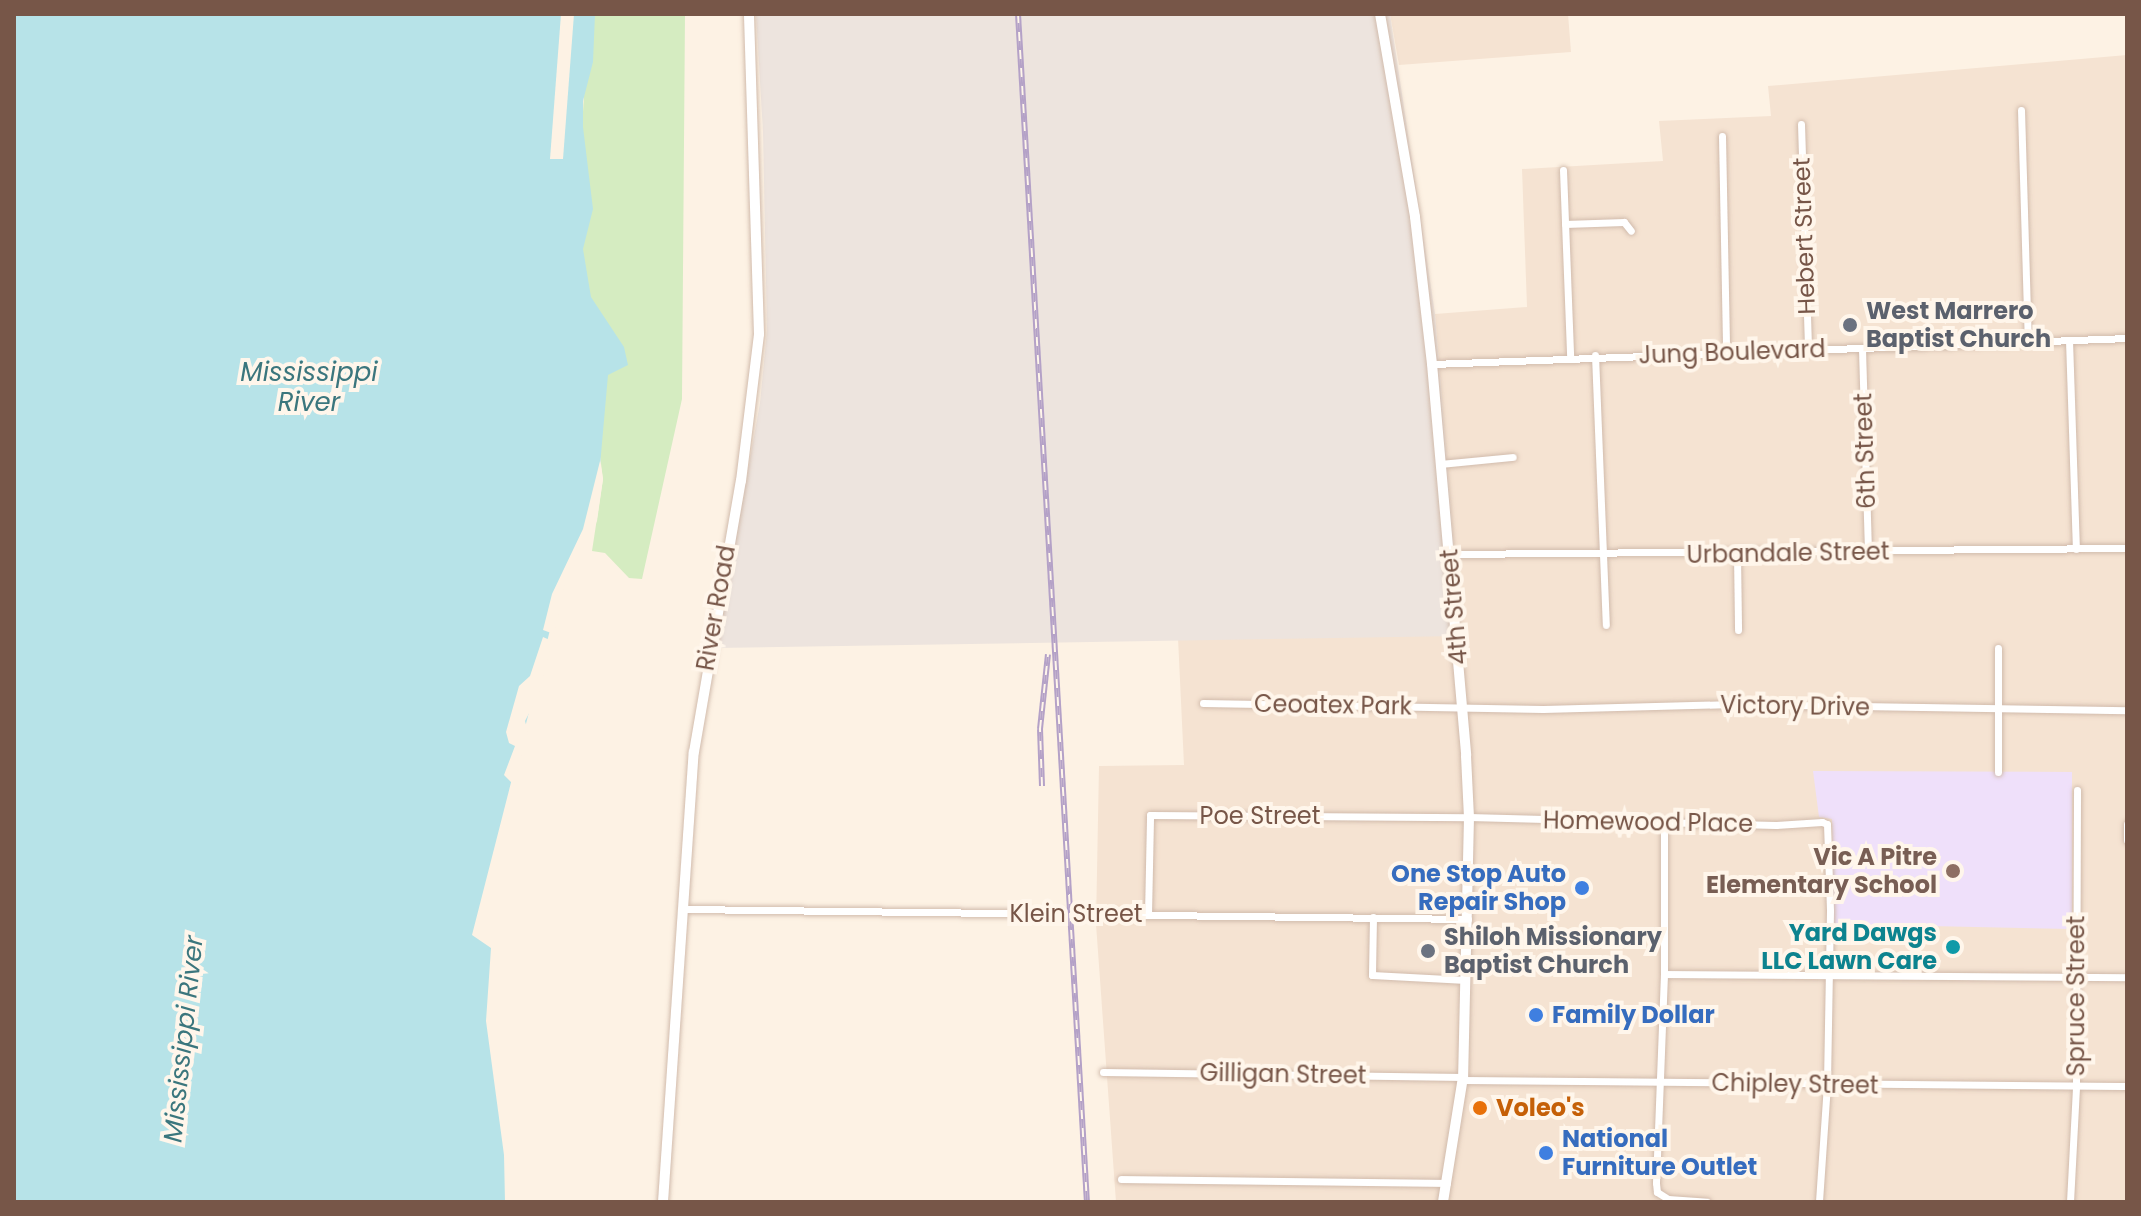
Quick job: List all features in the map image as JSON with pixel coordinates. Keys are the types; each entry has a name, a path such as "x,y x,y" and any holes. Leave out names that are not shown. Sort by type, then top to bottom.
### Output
{"main road":[{"name":"River Road","path":"663,1202 698,723 741,481 759,334 749,14"},
{"name":"4th Street","path":"1380,14 1415,217 1432,364 1450,554 1469,817 1463,1078 1443,1202"}],"street":[{"path":"2021,110 2028,342"},
{"name":"Hebert Street","path":"1801,124 1808,348"},
{"path":"1722,136 1726,352"},
{"path":"1563,170 1570,356"},
{"path":"1565,224 1624,222 1631,231"},
{"name":"Jung Boulevard","path":"1432,364 1595,355 1862,349 2127,338"},
{"path":"2069,340 2076,549"},
{"name":"6th Street","path":"1862,349 1868,552"},
{"path":"1595,355 1606,625"},
{"path":"1441,464 1513,457"},
{"name":"Urbandale Street","path":"1450,554 1737,554 2127,548"},
{"path":"1737,554 1738,630"},
{"path":"1998,648 1998,772"},
{"name":"Ceoatex Park","path":"1203,703 1462,707"},
{"name":"Victory Drive","path":"1462,707 1733,704 2127,710"},
{"name":"Spruce Street","path":"2070,1202 2076,1086 2077,790"},
{"name":"Poe Street","path":"1148,914 1150,815 1469,817"},
{"name":"Homewood Place","path":"1469,817 1827,824 1828,974"},
{"path":"1664,823 1664,974 1657,1192 1668,1199 1707,1202"},
{"path":"2127,824 2127,840"},
{"name":"Klein Street","path":"685,909 1468,919"},
{"path":"1373,917 1372,975 1466,980"},
{"path":"1664,974 2127,977"},
{"path":"1819,1202 1827,1084 1828,974"},
{"name":"Gilligan Street","path":"1103,1072 1463,1078"},
{"name":"Chipley Street","path":"1463,1078 2127,1086"},
{"path":"1121,1179 1447,1183"}],"shaded area":[{"path":"756,14 1390,14 1435,314 1461,636 716,648 760,403 767,331 763,132"},
{"path":"1390,14 1568,14 1571,52 1399,65"},
{"path":"2127,55 2127,1202 1116,1202 1096,924 1099,766 1184,765 1178,638 1461,635 1435,314 1527,307 1522,169 1663,161 1659,121 1771,116 1768,86"},
{"name":"Vic A Pitre Elementary School","path":"1813,771 2072,772 2072,929 1834,924 1832,819 1819,817"}],"green space":[{"path":"589,14 685,14 682,399 642,579 629,578 605,553 592,551 603,479 574,258"}],"water":[{"name":"Mississippi River","path":"14,14 595,14 593,62 583,101 593,209 583,249 591,297 624,347 628,365 608,375 596,511 562,583 472,935 491,948 486,1021 504,1155 505,1202 14,1202"}],"pier":[{"path":"561,14 574,14 563,159 550,159"},
{"path":"600,461 603,479 597,521 565,584 554,634 543,630 552,594 583,529"},
{"path":"543,637 552,641 538,696 525,721 528,732 514,785 504,775 515,746 509,743 506,732 519,686 530,676"}],"railway":[{"path":"1018,14 1087,1202"},
{"path":"1042,786 1040,729 1048,654"}],"place":[{"name":"West Marrero Baptist Church","path":"1850,325"},
{"name":"Vic A Pitre Elementary School","path":"1953,871"},
{"name":"One Stop Auto Repair Shop","path":"1582,888"},
{"name":"Yard Dawgs LLC Lawn Care","path":"1953,947"},
{"name":"Shiloh Missionary Baptist Church","path":"1428,951"},
{"name":"Family Dollar","path":"1536,1015"},
{"name":"Voleo's","path":"1480,1108"},
{"name":"National Furniture Outlet","path":"1546,1153"}]}
